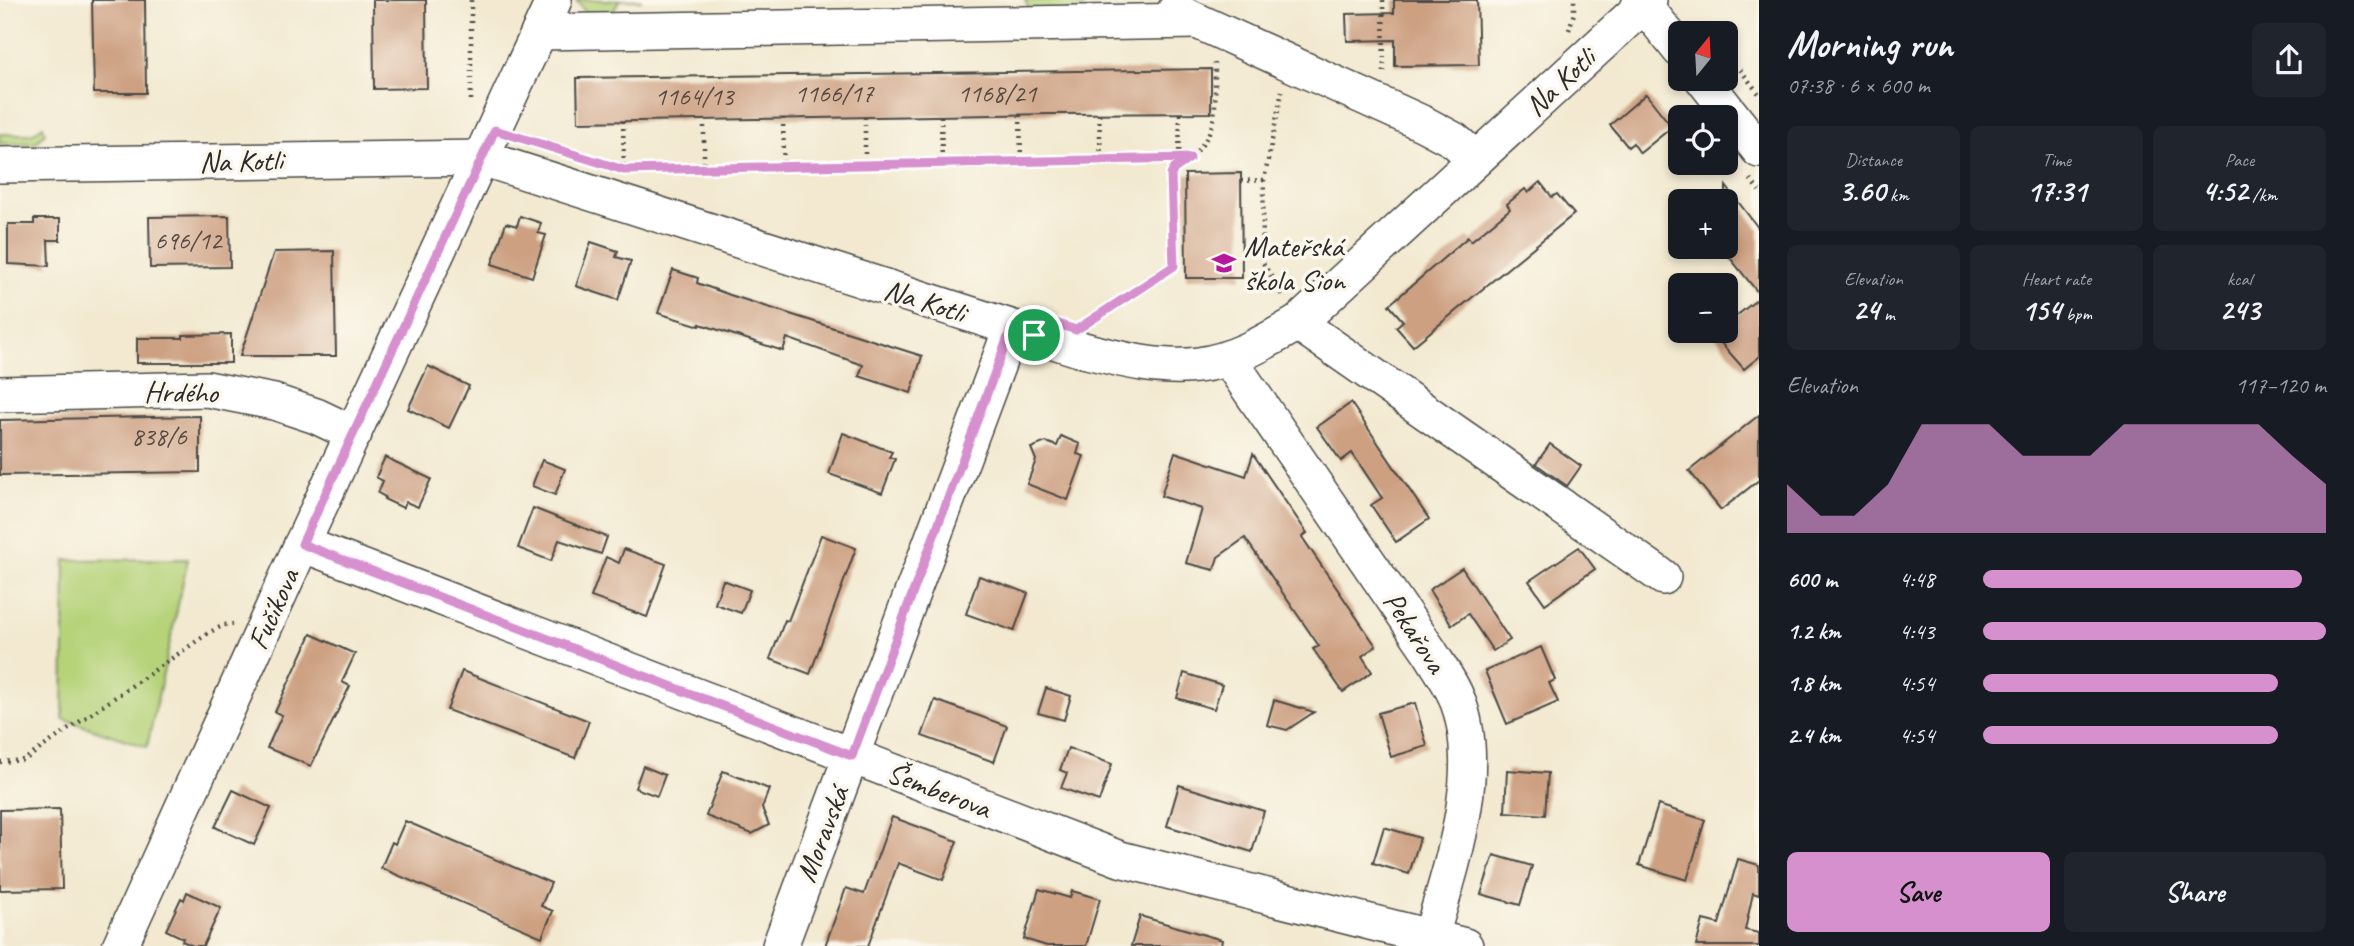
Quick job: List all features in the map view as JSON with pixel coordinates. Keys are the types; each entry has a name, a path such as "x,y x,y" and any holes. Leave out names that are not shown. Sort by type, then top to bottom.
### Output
{"street":[{"path":"482,158 554,0"},
{"path":"1152,0 1424,124 1454,140 1476,159"},
{"path":"1644,1 1668,34"},
{"name":"Na Kotli","path":"0,165 482,158 1079,349 1142,363 1198,365 1228,358 1264,343 1298,323 1644,1"},
{"path":"538,32 1197,21"},
{"path":"1712,91 1759,150"},
{"name":"Fučíkova","path":"120,946 302,544 482,158"},
{"path":"1298,323 1663,577"},
{"name":"Moravská","path":"780,946 1011,329"},
{"name":"Pekařova","path":"1228,358 1430,652 1457,698 1466,734 1468,787 1443,898 1429,942"},
{"name":"Hrdého","path":"0,394 207,389 274,402 316,416 354,434"},
{"name":"Šemberova","path":"302,544 1120,859 1429,942 1465,946"}],"path":[{"path":"471,0 471,104"},
{"path":"1383,0 1385,81"},
{"path":"1087,323 1174,266 1171,175 1174,169 1200,148 1213,128 1215,58"},
{"path":"1288,63 1264,180 1262,261 1298,323"},
{"path":"1179,158 1180,113"},
{"path":"1099,114 1101,160"},
{"path":"1020,115 1021,161"},
{"path":"941,116 942,163"},
{"path":"865,117 865,164"},
{"path":"783,118 784,166"},
{"path":"704,120 704,168"},
{"path":"623,121 624,170"},
{"path":"611,166 624,170 1190,158"},
{"path":"1241,181 1264,180"},
{"path":"0,762 24,760 210,632 224,625 237,623"}],"green space":[{"path":"576,0 619,0 608,24 590,18"},
{"path":"1025,0 1086,0 1083,8 1033,18"},
{"path":"43,126 45,133 36,143 0,144 0,134 32,134"},
{"path":"188,559 147,747 63,719 65,560"}],"building":[{"path":"92,0 145,0 146,93 94,93"},
{"path":"373,0 426,0 427,88 374,89"},
{"path":"1394,0 1477,0 1479,65 1395,66 1395,40 1347,41 1346,14 1394,13"},
{"path":"1211,69 1211,113 578,122 577,78"},
{"path":"1646,94 1668,122 1668,130 1640,153 1633,143 1628,147 1610,125"},
{"path":"1241,173 1242,278 1186,278 1185,174"},
{"path":"1540,182 1552,197 1557,194 1574,214 1413,346 1396,327 1403,321 1389,305 1468,237 1471,241 1510,209 1507,204 1525,189 1528,193"},
{"path":"1738,202 1759,229 1759,294 1731,259 1738,259"},
{"path":"229,216 230,267 150,268 149,217"},
{"path":"520,216 541,223 538,233 546,235 532,277 492,264 506,223 517,226"},
{"path":"34,219 60,219 60,240 48,240 49,266 8,264 8,224 34,224"},
{"path":"591,242 618,251 616,257 631,261 618,300 576,286"},
{"path":"334,251 336,356 240,356 274,252"},
{"path":"673,270 698,278 697,283 730,295 922,356 911,393 859,376 863,365 787,338 783,351 658,313"},
{"path":"1759,298 1759,357 1744,369 1721,343 1738,343 1738,315"},
{"path":"231,334 231,363 137,363 137,338"},
{"path":"428,366 469,386 449,428 408,409"},
{"path":"1351,403 1429,519 1396,542 1371,505 1382,498 1352,453 1341,461 1317,427"},
{"path":"1759,415 1759,480 1721,510 1689,471"},
{"path":"200,416 200,472 0,475 0,420"},
{"path":"843,433 892,452 889,457 895,459 882,493 829,474"},
{"path":"1061,436 1080,444 1077,454 1084,456 1068,500 1027,484 1036,460 1031,448 1046,442 1057,446"},
{"path":"1550,444 1581,466 1567,486 1536,464"},
{"path":"1175,452 1246,476 1253,454 1307,533 1302,537 1376,646 1362,656 1372,672 1343,692 1313,649 1319,646 1245,538 1218,557 1214,570 1186,563 1202,509 1161,496"},
{"path":"385,457 431,479 418,507 406,502 403,508 378,493 383,481 376,477"},
{"path":"542,460 565,469 555,495 532,486"},
{"path":"533,508 607,537 601,554 559,540 551,561 518,548"},
{"path":"821,535 856,548 810,674 770,659 785,620 788,621"},
{"path":"1579,547 1595,569 1545,604 1529,581"},
{"path":"624,549 666,564 647,617 591,597 606,557 619,563"},
{"path":"1462,568 1510,640 1493,651 1468,614 1452,625 1429,590"},
{"path":"979,576 1028,593 1014,631 966,614"},
{"path":"723,580 750,590 741,613 715,604"},
{"path":"311,634 355,654 342,682 350,686 311,766 267,748 282,715 275,712"},
{"path":"1541,647 1555,680 1549,683 1558,702 1507,724 1485,671"},
{"path":"462,671 589,721 575,758 447,710"},
{"path":"1184,673 1222,685 1214,709 1177,698"},
{"path":"1046,688 1071,696 1064,720 1038,713"},
{"path":"935,700 1007,726 994,762 922,736"},
{"path":"1274,700 1314,712 1287,730 1267,725"},
{"path":"1415,703 1427,746 1391,757 1378,713"},
{"path":"1068,748 1112,764 1099,801 1061,788 1067,773 1060,770"},
{"path":"643,766 665,775 657,796 635,788"},
{"path":"1507,770 1548,773 1545,815 1505,812"},
{"path":"723,771 769,789 762,808 769,825 752,834 706,816"},
{"path":"1179,785 1264,811 1252,852 1167,826"},
{"path":"233,790 271,808 254,845 215,827"},
{"path":"1658,805 1705,820 1687,880 1639,865"},
{"path":"60,809 62,889 0,890 0,810"},
{"path":"892,817 957,841 943,880 898,863 868,946 825,946 846,888 864,894"},
{"path":"405,821 551,883 541,906 553,911 542,937 381,868"},
{"path":"1384,827 1420,838 1409,874 1373,863"},
{"path":"1494,855 1532,866 1520,905 1481,894"},
{"path":"1738,859 1759,865 1759,895 1753,893 1745,930 1759,933 1759,946 1696,946 1703,920 1719,924"},
{"path":"1039,889 1070,898 1072,891 1100,899 1086,946 1047,946 1024,939"},
{"path":"187,892 221,908 203,946 193,946 166,930 181,898 184,900"},
{"path":"1140,916 1222,940 1221,946 1131,946"}],"place":[{"name":"Mateřská škola Sion","path":"1224,263"}],"route":[{"path":"495,130 624,170 1190,158 1174,169 1171,175 1174,266 1076,330 1040,318 1034,335 1011,329 852,756 302,544 495,130"}]}
